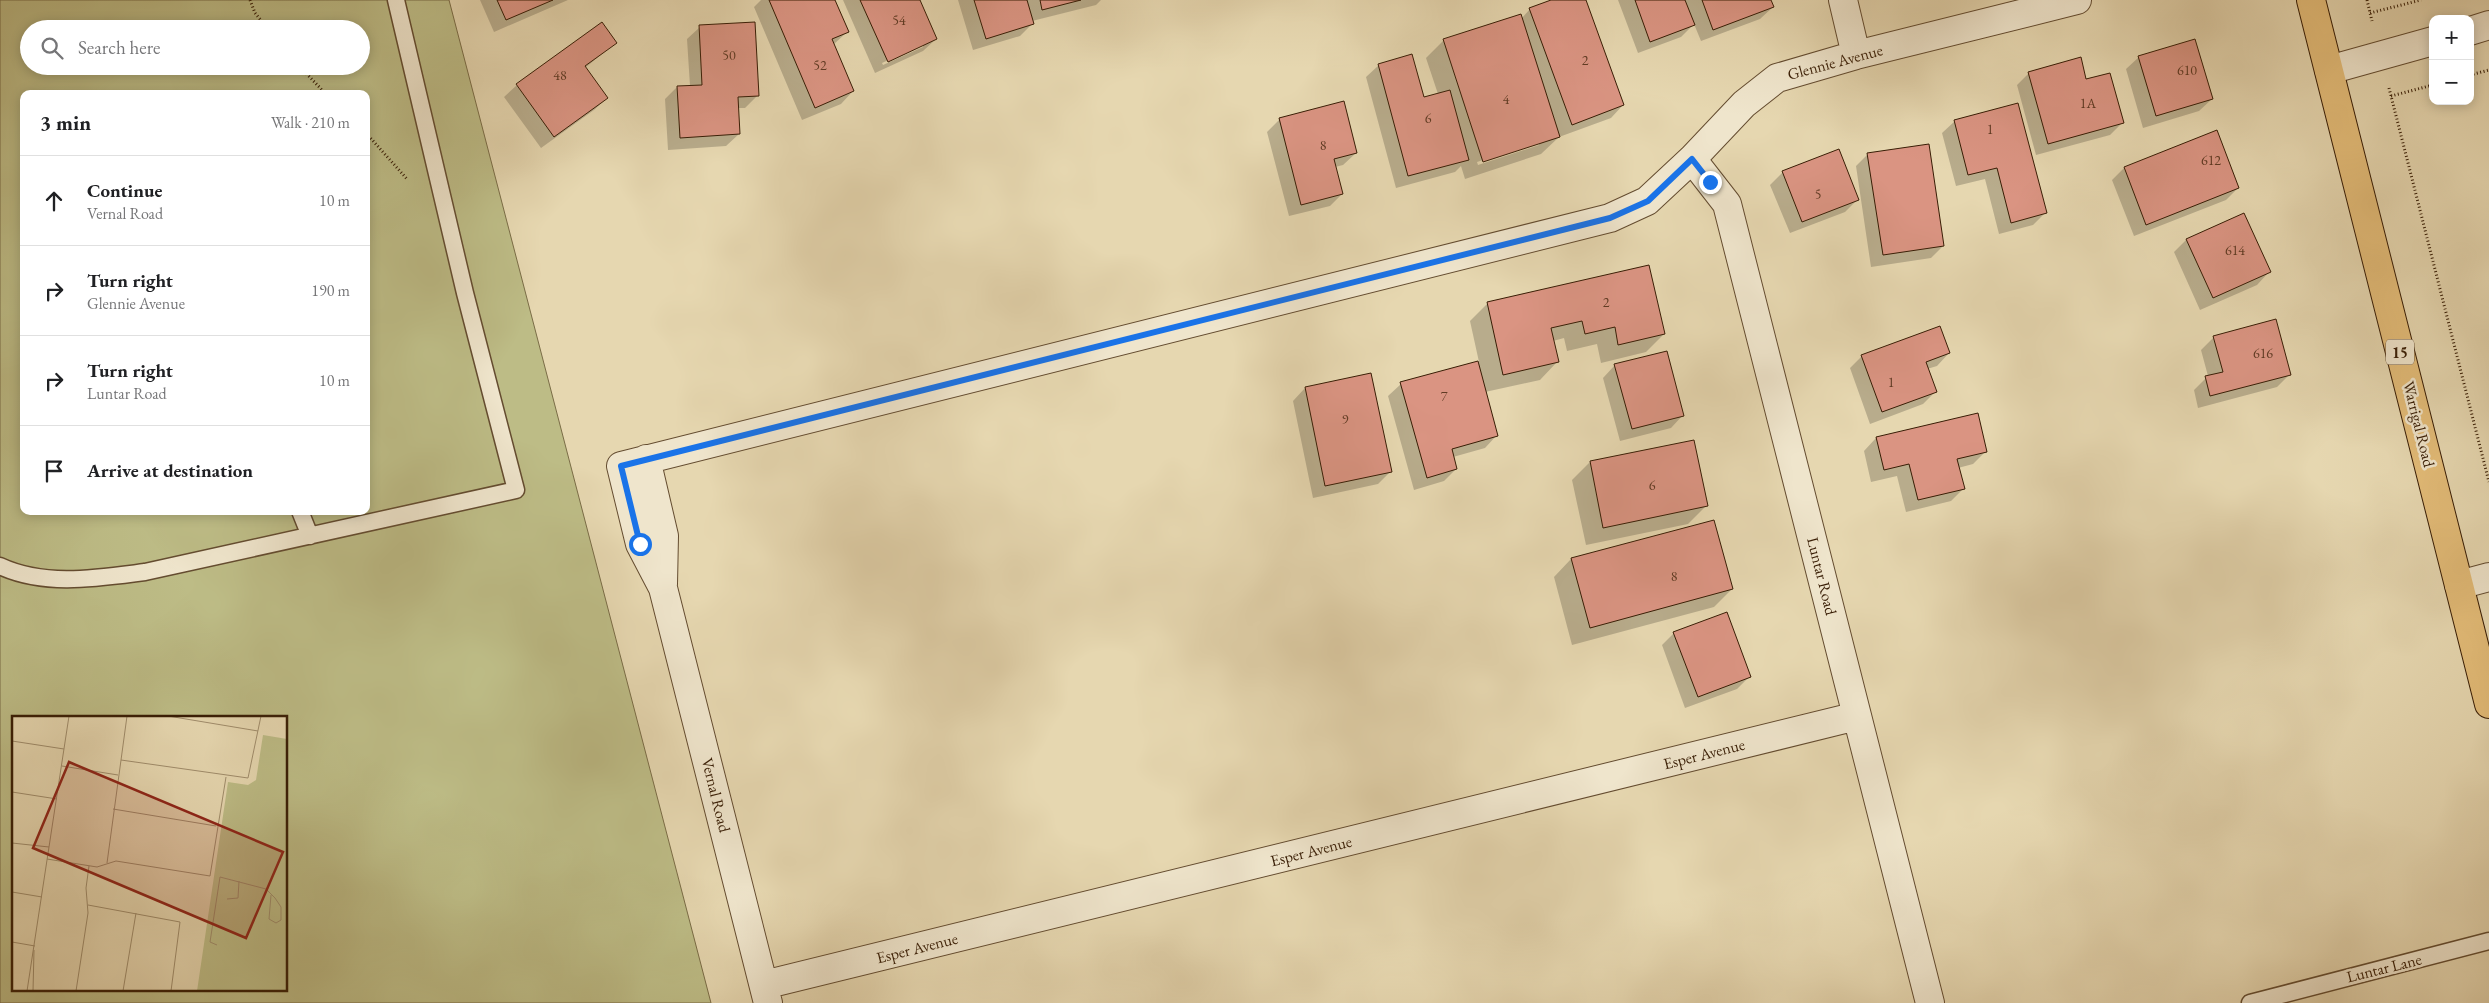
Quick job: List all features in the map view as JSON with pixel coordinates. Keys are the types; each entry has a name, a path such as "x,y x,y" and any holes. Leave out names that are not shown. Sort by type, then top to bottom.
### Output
{"highway":[{"name":"Warrigal Road","path":"2311,0 2489,704"}],"street":[{"path":"1842,0 1856,55"},
{"name":"Glennie Avenue","path":"634,463 1610,218 1648,201 1692,159 1744,104 1777,78 1856,55 2077,0"},
{"path":"2474,30 2489,26"},
{"path":"2329,70 2429,42"},
{"name":"Luntar Road","path":"1692,159 1727,204 1930,1003"},
{"name":"Vernal Road","path":"634,463 664,536 663,588 766,994"},
{"path":"2459,585 2489,577"},
{"name":"Esper Avenue","path":"766,994 1857,716"}],"lane":[{"path":"0,566 14,572 53,579 93,579 155,570 516,490 465,292 396,0"},
{"path":"302,515 310,536"},
{"name":"Luntar Lane","path":"2250,1003 2489,941"}],"path":[{"path":"250,0 255,13 261,20"},
{"path":"2367,0 2489,482"},
{"path":"2370,13 2420,0"},
{"path":"2474,74 2489,70"},
{"path":"308,75 322,90"},
{"path":"2391,96 2429,86"}],"shaded area":[{"path":"0,0 449,0 711,1003 0,1003"}],"building":[{"path":"497,0 553,0 506,20"},
{"path":"769,0 835,0 849,32 832,39 854,91 815,108"},
{"path":"860,0 920,0 937,39 888,62"},
{"path":"974,0 1027,0 1034,24 986,39"},
{"path":"1040,0 1081,0 1042,10"},
{"path":"1551,0 1586,0 1624,105 1572,125 1529,8"},
{"path":"1635,0 1685,0 1695,25 1650,42"},
{"path":"1702,0 1771,0 1774,7 1713,30"},
{"path":"1521,14 1560,137 1483,162 1443,39"},
{"path":"602,22 617,43 585,66 608,98 554,137 516,84"},
{"path":"755,22 759,96 738,97 740,134 680,138 677,86 702,85 699,25"},
{"path":"2195,39 2213,99 2156,116 2138,56"},
{"path":"1412,54 1424,97 1450,90 1469,160 1408,176 1378,64"},
{"path":"2081,57 2086,79 2110,73 2124,123 2048,144 2028,72"},
{"path":"1344,101 1357,153 1334,159 1343,194 1301,205 1279,118"},
{"path":"2018,103 2047,213 2011,223 1997,168 1968,175 1954,120"},
{"path":"2217,130 2239,188 2146,225 2124,167"},
{"path":"1929,144 1944,246 1883,255 1867,153"},
{"path":"1839,149 1859,200 1802,222 1782,171"},
{"path":"2244,213 2271,272 2213,298 2186,239"},
{"path":"1649,265 1665,334 1618,345 1615,327 1585,334 1582,321 1551,328 1559,362 1503,375 1487,302"},
{"path":"2276,319 2291,375 2210,396 2205,376 2223,372 2213,336"},
{"path":"1940,326 1950,353 1926,362 1937,392 1882,412 1861,355"},
{"path":"1667,351 1684,416 1632,429 1614,364"},
{"path":"1478,361 1498,436 1452,449 1457,469 1427,478 1400,382"},
{"path":"1371,373 1392,472 1325,486 1305,387"},
{"path":"1978,413 1987,452 1957,459 1965,489 1918,500 1909,464 1884,470 1876,437"},
{"path":"1694,440 1708,506 1603,528 1590,461"},
{"path":"1714,520 1733,589 1590,628 1571,558"},
{"path":"1727,612 1751,677 1698,697 1673,632"}],"route":[{"path":"640,544 621,466 1610,218 1648,201 1692,159 1710,182"}]}
